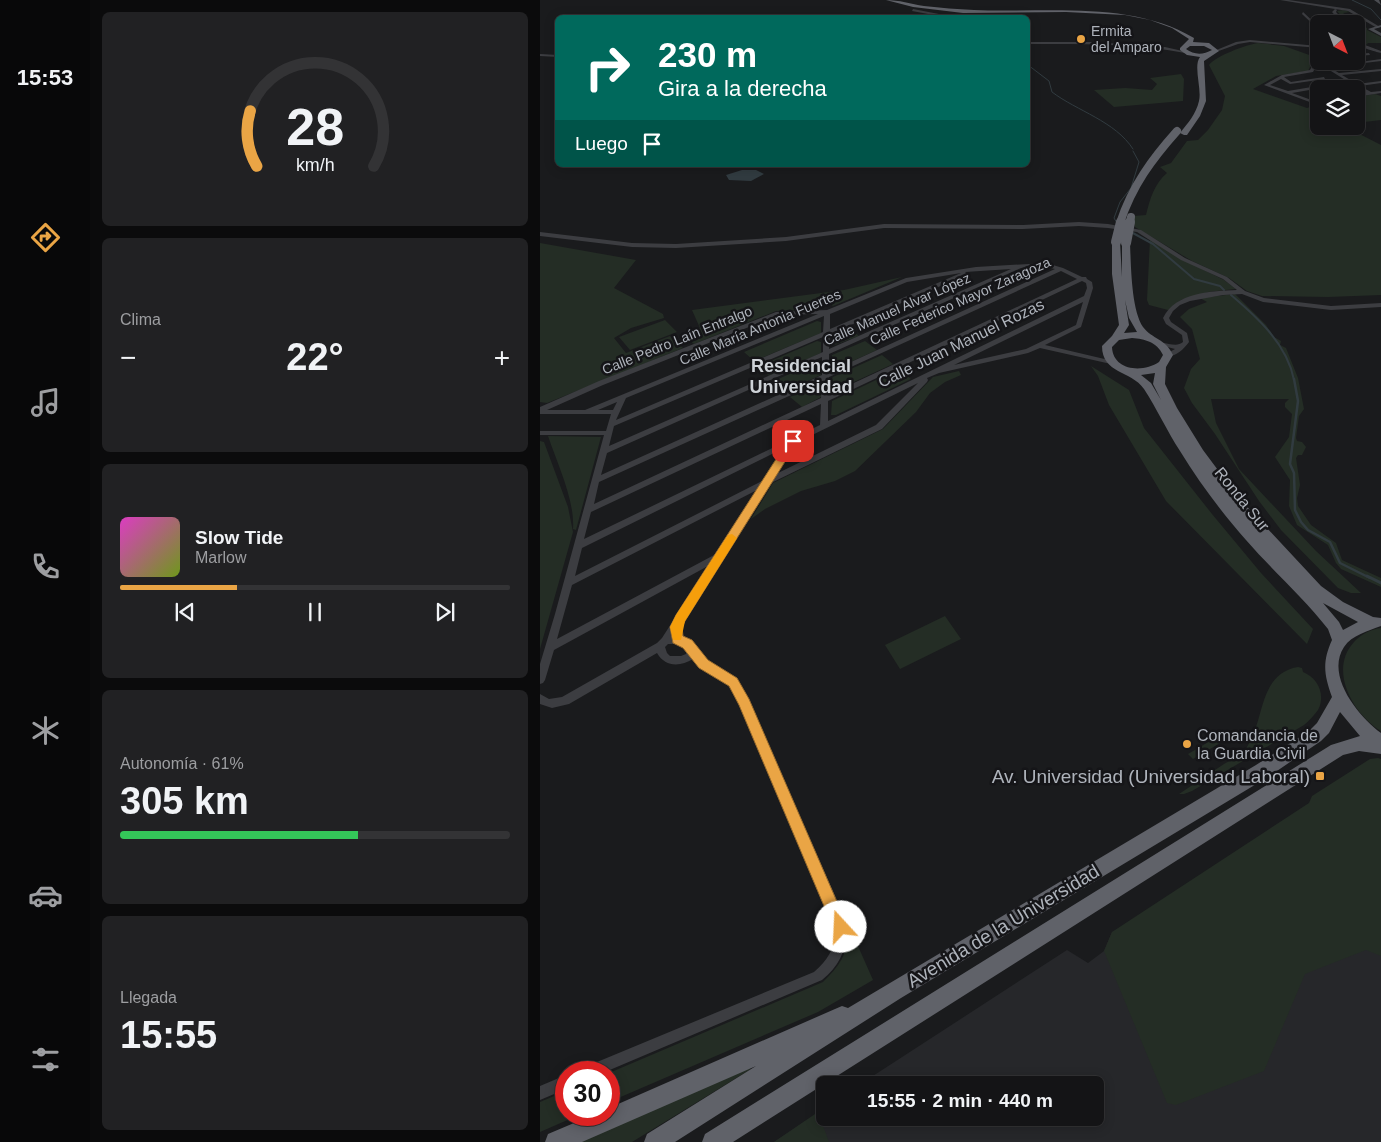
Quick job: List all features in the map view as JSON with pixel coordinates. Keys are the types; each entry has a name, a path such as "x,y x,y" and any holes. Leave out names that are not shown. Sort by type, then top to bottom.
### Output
{"highway":[{"path":"889,0 922,6 971,11 1082,8 1119,11 1170,24 1192,39 1186,49"},
{"path":"898,0 932,6 971,9 1085,6 1127,10 1176,24 1188,30 1214,49 1201,60 1204,99 1197,117 1181,132"},
{"path":"1186,49 1205,44"},
{"path":"1186,49 1207,55"},
{"path":"1116,338 1124,325 1117,274 1121,243 1134,204 1154,169 1181,132 1197,99 1194,58 1186,49"},
{"path":"1121,243 1134,318 1139,329 1150,338 1162,344 1165,361 1146,372 1128,370 1111,362 1107,356 1106,349 1110,341 1116,338 1132,335 1150,338"},
{"name":"Ronda Sur","path":"1165,361 1160,384 1171,408 1199,453 1234,500 1316,590 1338,606 1377,622"},
{"name":"Ronda Sur","path":"1128,370 1147,385 1185,450 1210,485 1250,536 1324,614 1334,626 1340,641"},
{"path":"1377,622 1362,625 1345,635 1334,650 1330,669 1339,699 1354,721 1381,744"},
{"name":"Avenida de la Universidad","path":"655,1142 894,991 1254,776 1315,736 1324,728 1339,699"},
{"name":"Avenida de la Universidad","path":"713,1142 1337,750 1344,746 1368,743 1381,744"},
{"path":"556,1142 771,1049 894,991"},
{"path":"726,1142 761,1112"}],"main road":[{"path":"1376,0 1381,4"},
{"path":"1379,26 1370,29 1381,35"}],"street":[{"path":"1282,0 1314,4 1335,10 1351,11 1379,26"},
{"path":"913,10 935,15"},
{"path":"1335,10 1334,12 1337,15"},
{"path":"1303,13 1310,21"},
{"path":"1030,43 1073,42 1186,49"},
{"path":"1214,49 1242,42 1310,46"},
{"path":"1365,48 1381,52"},
{"path":"1365,54 1369,54"},
{"path":"540,55 555,56"},
{"path":"1365,62 1381,60"},
{"path":"1331,70 1347,80"},
{"path":"1337,74 1381,70"},
{"path":"1310,102 1266,86 1280,77 1312,71 1328,80"},
{"path":"1280,77 1290,83 1324,78"},
{"path":"1365,84 1381,82"},
{"path":"1286,93 1310,89"},
{"path":"1365,91 1369,93"},
{"path":"1365,94 1381,92"},
{"path":"540,234 632,245 676,246 786,239 884,226 1079,224 1108,226 1140,230 1183,259 1225,278 1243,292 1263,300 1331,308 1381,305"},
{"name":"Calle María Antonia Fuertes","path":"586,412 906,280 976,269 1024,265 1050,265 1084,278"},
{"name":"Calle Manuel Alvar López","path":"604,451 826,355 1024,265"},
{"path":"1000,267 1007,270 1007,274"},
{"path":"540,433 625,420 976,269"},
{"name":"Calle Federico Mayor Zaragoza","path":"595,481 1062,269"},
{"path":"940,274 947,277 948,281"},
{"path":"567,584 879,427 934,372 1042,346 1079,326 1088,297 1089,282 1084,278 587,511"},
{"path":"1165,361 1186,342 1185,334 1168,323 1166,318 1170,311 1188,299 1222,292 1243,292"},
{"name":"Calle Juan Manuel Rozas","path":"578,546 1088,297"},
{"path":"1073,304 1085,308"},
{"path":"824,426 827,312"},
{"name":"Calle Pedro Laín Entralgo","path":"540,411 601,383 778,313 827,312"},
{"path":"1162,344 1174,347 1182,346"},
{"path":"988,346 987,353 995,358"},
{"path":"1042,346 1111,362"},
{"path":"1083,357 1106,349"},
{"path":"972,363 966,359 970,355 995,358"},
{"path":"902,388 910,390 912,393"},
{"path":"540,680 612,422 623,397"},
{"path":"540,411 586,412 612,422"},
{"path":"663,647 793,441"},
{"path":"770,452 777,454 782,460"},
{"path":"598,472 611,474"},
{"path":"739,496 748,497 754,502"},
{"path":"581,534 604,533"},
{"path":"549,648 721,555"},
{"path":"676,627 677,639"},
{"path":"540,698 544,702 554,704 565,701 644,655 677,639"},
{"path":"616,1061 818,976 828,969 838,954 841,935 838,916 733,682 703,664 692,652 688,644 677,639"},
{"path":"663,647 670,660 703,664"},
{"path":"682,661 690,656 692,652"},
{"path":"540,1094 555,1087"}],"shaded area":[{"path":"1337,11 1350,12 1343,13 1346,15 1340,15"},
{"path":"1365,27 1367,30 1381,37 1381,43 1368,43 1366,45"},
{"path":"1258,43 1284,46 1310,55 1308,71 1276,76 1253,89 1307,108 1310,107 1310,135 1362,135 1381,145 1381,295 1328,297 1262,296 1247,291 1229,278 1192,261 1135,227 1133,222 1134,216 1146,215 1156,187 1167,173 1160,167 1171,163 1187,141 1198,140 1208,130 1222,110 1225,96 1209,65 1231,51"},
{"path":"1181,74 1184,79 1183,101 1114,107 1094,90 1125,88 1152,90 1157,84 1150,78"},
{"path":"1375,94 1381,96 1381,120 1365,122 1365,96"},
{"path":"742,170 756,170 764,174 751,181 729,180 726,175"},
{"path":"1150,239 1182,259 1224,280 1235,289 1208,292 1181,300 1168,310 1149,305 1147,300"},
{"path":"540,243 636,260 614,288 663,314 664,318 631,328 614,338 626,353 670,336 683,348 547,403 540,402"},
{"path":"902,277 833,306 829,303 810,310 776,311 694,344 684,335 700,328 692,310 844,290"},
{"path":"1235,294 1266,325 1274,337 1281,341 1280,345 1286,348 1298,378 1304,409 1299,416 1296,438 1297,441 1302,442 1306,447 1302,455 1298,455 1296,458 1300,485 1297,498 1298,506 1311,525 1336,543 1342,560 1381,578 1381,587 1341,569 1336,563 1328,545 1297,525 1289,506 1290,480 1275,457 1289,437 1292,414 1285,407 1285,403 1289,399 1211,399 1216,423 1239,469 1316,551 1361,593 1351,593 1338,588 1281,530 1192,403 1184,388 1191,369 1200,359 1192,329 1180,317 1189,309 1207,302 1200,298"},
{"path":"665,320 677,332 630,350 619,337"},
{"path":"817,321 821,322 821,333 754,361 744,352"},
{"path":"849,328 859,336 832,346 831,336"},
{"path":"817,341 821,342 821,353 769,376 759,366"},
{"path":"865,341 877,350 837,368 832,368 832,355"},
{"path":"882,355 893,364 832,392 831,380 833,377"},
{"path":"816,362 821,364 821,375 785,391 774,381"},
{"path":"1091,366 1129,390 1144,428 1261,573 1313,629 1307,644 1166,501 1109,405 1098,376"},
{"path":"899,369 911,379 836,415 831,415 832,401"},
{"path":"959,371 961,375 945,382 930,393 916,412 855,471 835,481 801,491 765,509 751,519 773,483 883,429 933,377"},
{"path":"818,384 821,386 821,397 802,407 790,397"},
{"path":"548,436 601,437 576,530 573,529 573,518 568,494"},
{"path":"540,441 544,442 568,507 573,532 540,649"},
{"path":"945,616 961,639 900,669 885,645"},
{"path":"1381,628 1381,731 1361,714 1353,703 1347,691 1343,665 1347,653 1356,639 1370,631"},
{"path":"1298,667 1302,668 1303,672 1313,678 1321,693 1318,710 1310,720 1192,791 1179,794 1244,751 1256,728 1268,690 1275,679 1285,672"},
{"path":"1222,734 1227,739 1193,759 1188,754"},
{"path":"1370,759 1381,759 1381,956 1366,950 1305,974 1264,1071 1176,1105 1167,1103 1104,951 1112,932 1309,803 1312,796"},
{"path":"1381,794 1381,1142 774,1142 816,1114 816,1126 1104,1126 1104,1076 873,1076 1067,950 1088,963 1104,951 1112,932"},
{"path":"846,919 873,980 818,1012 620,1097 620,1068 823,982 841,961 846,946"},
{"path":"745,1068 751,1069 632,1142 579,1142 615,1126 620,1126 620,1124"},
{"path":"555,1096 555,1125 540,1132 540,1102"},
{"path":"816,1113 816,1126 823,1126 829,1142 774,1142"}],"waterway":[{"path":"1352,0 1371,9 1381,20"},
{"path":"1030,67 1049,81 1052,92 1116,131 1133,149"},
{"path":"1117,223 1114,218 1120,202 1131,188 1139,162 1133,151"},
{"path":"1131,232 1153,244 1194,279 1220,286 1224,290"},
{"path":"1231,295 1270,332 1285,355 1294,380"},
{"path":"1294,379 1298,401 1290,464 1294,473 1295,510 1301,522 1308,530 1330,542 1340,563 1370,578"},
{"path":"1367,576 1381,583"}],"slow traffic":[{"path":"677,636 676,627 680,618 732,538"}],"place":[{"name":"Ermita del Amparo","path":"1081,39"},
{"name":"Comandancia de la Guardia Civil","path":"1187,744"},
{"name":"Av. Universidad (Universidad Laboral)","path":"1320,776"}],"district":[{"name":"Residencial Universidad","path":"801,376"}],"route":[{"path":"793,441 680,618 676,627 677,639 688,644 692,648 692,652 703,664 733,682 838,916 841,927"}]}
